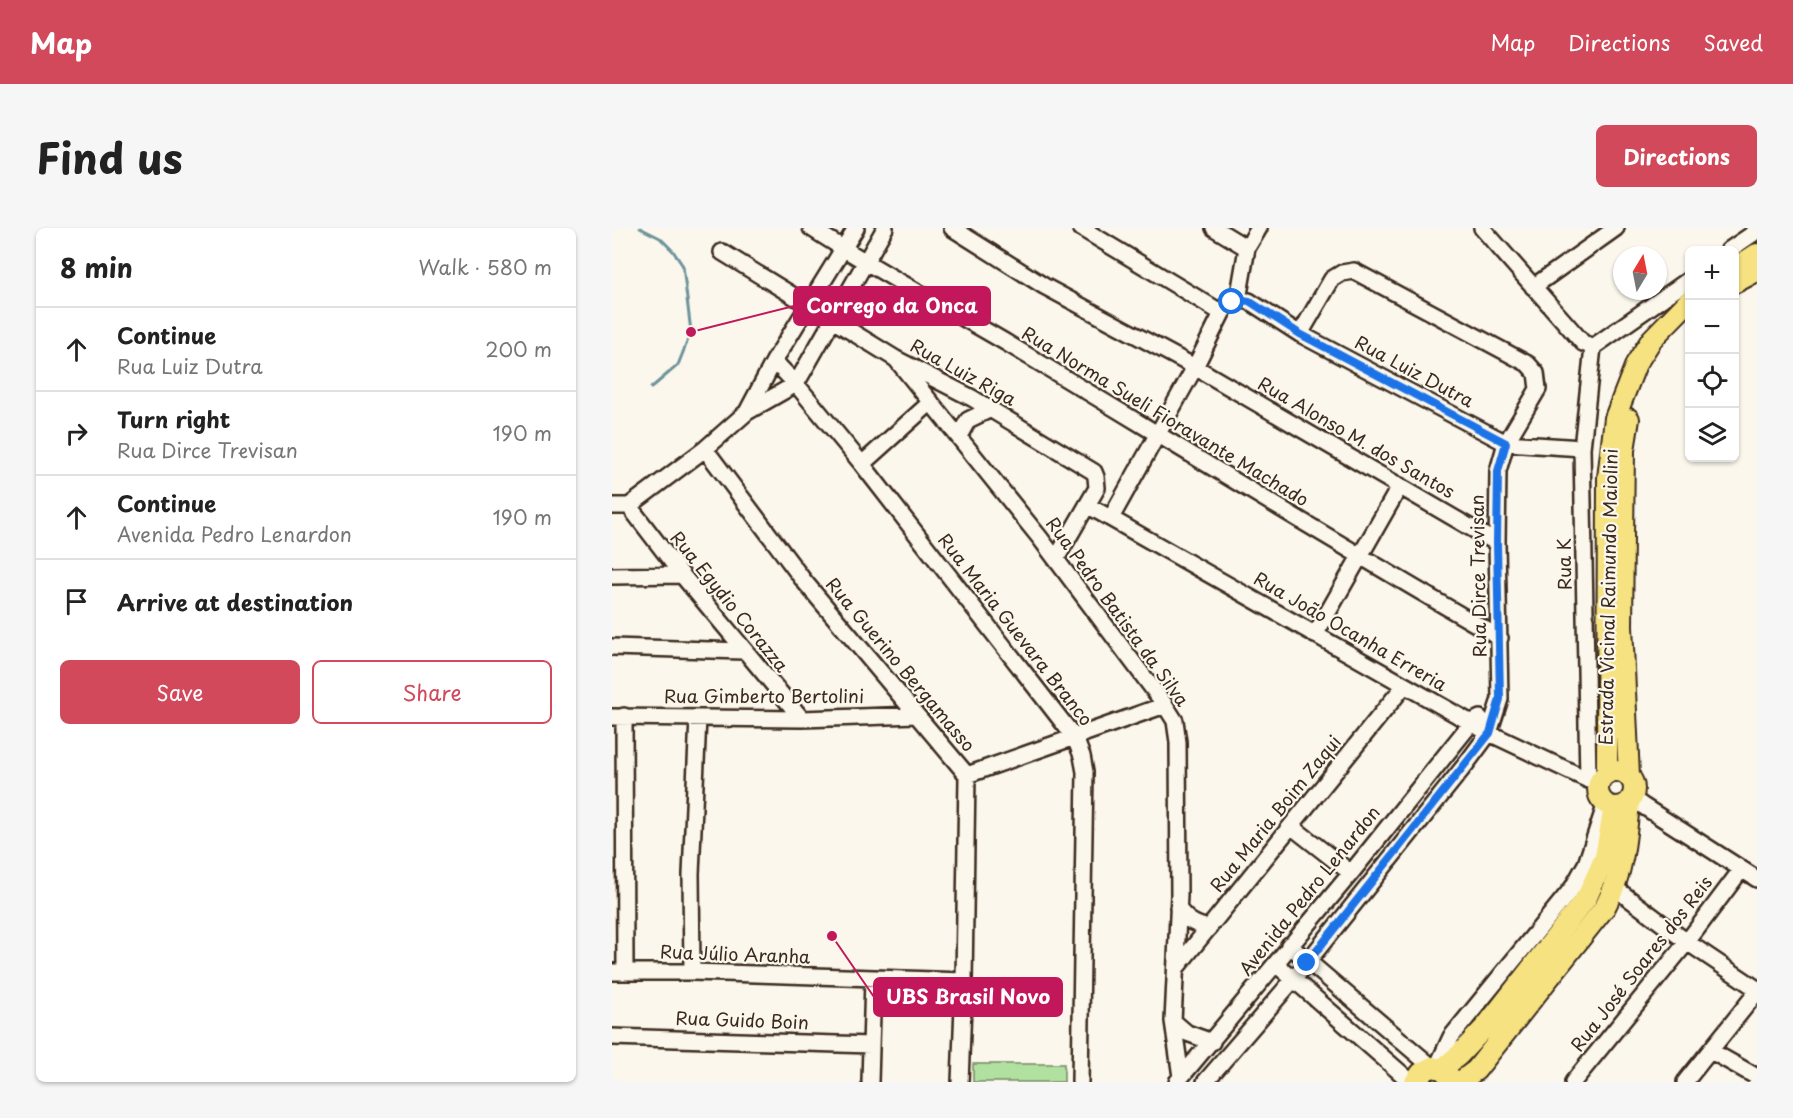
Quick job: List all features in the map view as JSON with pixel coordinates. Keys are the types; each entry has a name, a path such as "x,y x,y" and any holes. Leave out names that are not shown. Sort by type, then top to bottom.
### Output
{"main road":[{"path":"1739,266 1757,254"},
{"path":"1739,281 1757,272"},
{"name":"Estrada Vicinal Raimundo Maiolini","path":"1598,780 1608,478 1615,418 1636,364 1652,339 1685,304"},
{"name":"Estrada Vicinal Raimundo Maiolini","path":"1629,776 1622,626 1626,430 1631,409 1646,372 1659,351 1685,321"},
{"path":"1413,1082 1420,1073 1441,1071 1459,1055 1487,1025 1587,897 1605,857 1620,802 1634,790 1629,776 1614,771 1598,780 1601,798 1620,802"},
{"path":"1460,1082 1476,1070 1605,907 1615,888 1623,858 1620,802"}],"street":[{"name":"Rua Norma Sueli Fioravante Machado","path":"811,228 1359,557 1500,638"},
{"path":"747,412 774,361 856,228"},
{"path":"612,506 629,506 705,449 747,412 796,384 885,228"},
{"name":"Rua Alonso M. dos Santos","path":"952,228 1044,286 1195,367 1497,543"},
{"path":"1081,228 1222,313"},
{"path":"1214,228 1247,248"},
{"path":"1111,518 1195,367 1226,306 1238,300 1247,248 1259,228"},
{"path":"1482,228 1583,343 1593,347 1685,282"},
{"path":"1533,287 1616,228"},
{"path":"1735,246 1757,231"},
{"name":"Rua Luiz Riga","path":"723,252 896,359 991,409 1094,472 1097,488 1087,506"},
{"name":"Rua Dirce Trevisan","path":"1300,334 1329,282 1342,273 1353,271 1528,364 1537,377 1538,389 1506,443 1498,471 1500,699 1490,733"},
{"name":"Rua Luiz Dutra","path":"1238,300 1249,301 1300,334 1506,443 1582,448"},
{"name":"Rua K","path":"1593,347 1582,448 1598,780"},
{"name":"Rua Pedro Batista da Silva","path":"896,359 1056,559 1175,721 1178,742 1178,908 1173,1021 1179,1079"},
{"name":"Rua Maria Guevara Branco","path":"774,361 862,464 1075,738 1085,772 1080,1082"},
{"path":"862,464 931,402"},
{"path":"959,436 968,420 991,409"},
{"name":"Rua Guerino Bergamasso","path":"705,449 804,581 967,775 960,1082"},
{"path":"1315,635 1400,486"},
{"name":"Rua Egydio Corazza","path":"629,506 743,651 802,719"},
{"path":"1056,559 1087,506"},
{"name":"Rua João Ocanha Erreria","path":"1087,506 1490,733 1598,780"},
{"path":"612,576 682,575"},
{"path":"612,647 743,651"},
{"name":"Rua Maria Boim Zaqui","path":"1177,967 1404,686"},
{"path":"967,775 1165,705"},
{"path":"1472,722 1497,709"},
{"path":"618,716 618,972"},
{"name":"Rua Gimberto Bertolini","path":"618,716 802,719 916,716"},
{"path":"692,972 691,874 698,718"},
{"name":"Avenida Pedro Lenardon","path":"1179,1079 1351,873 1472,722"},
{"path":"1205,1082 1307,963 1490,733"},
{"path":"1620,802 1642,807 1757,879"},
{"path":"1291,826 1351,873"},
{"name":"Rua José Soares dos Reis","path":"1573,1082 1687,942 1741,870"},
{"path":"1615,888 1757,991 1685,1082"},
{"path":"1178,908 1192,923 1209,928"},
{"path":"1289,945 1307,963 1441,1071"},
{"path":"1276,964 1413,1082"},
{"name":"Rua Júlio Aranha","path":"618,972 692,972 964,981"},
{"path":"870,1082 873,979"},
{"path":"1173,1021 1187,1033 1212,1042"},
{"name":"Rua Guido Boin","path":"612,1037 871,1045"},
{"path":"1711,1051 1757,1077"}],"green space":[{"path":"973,1064 1064,1064 1064,1082 973,1082"}],"waterway":[{"path":"640,228 660,238 683,266 691,332 678,365 651,388"}],"place":[{"name":"Corrego da Onca","path":"691,332"},
{"name":"UBS Brasil Novo","path":"832,936"}],"route":[{"path":"1232,302 1249,301 1300,334 1506,443 1498,471 1500,699 1490,733 1307,963"}]}
